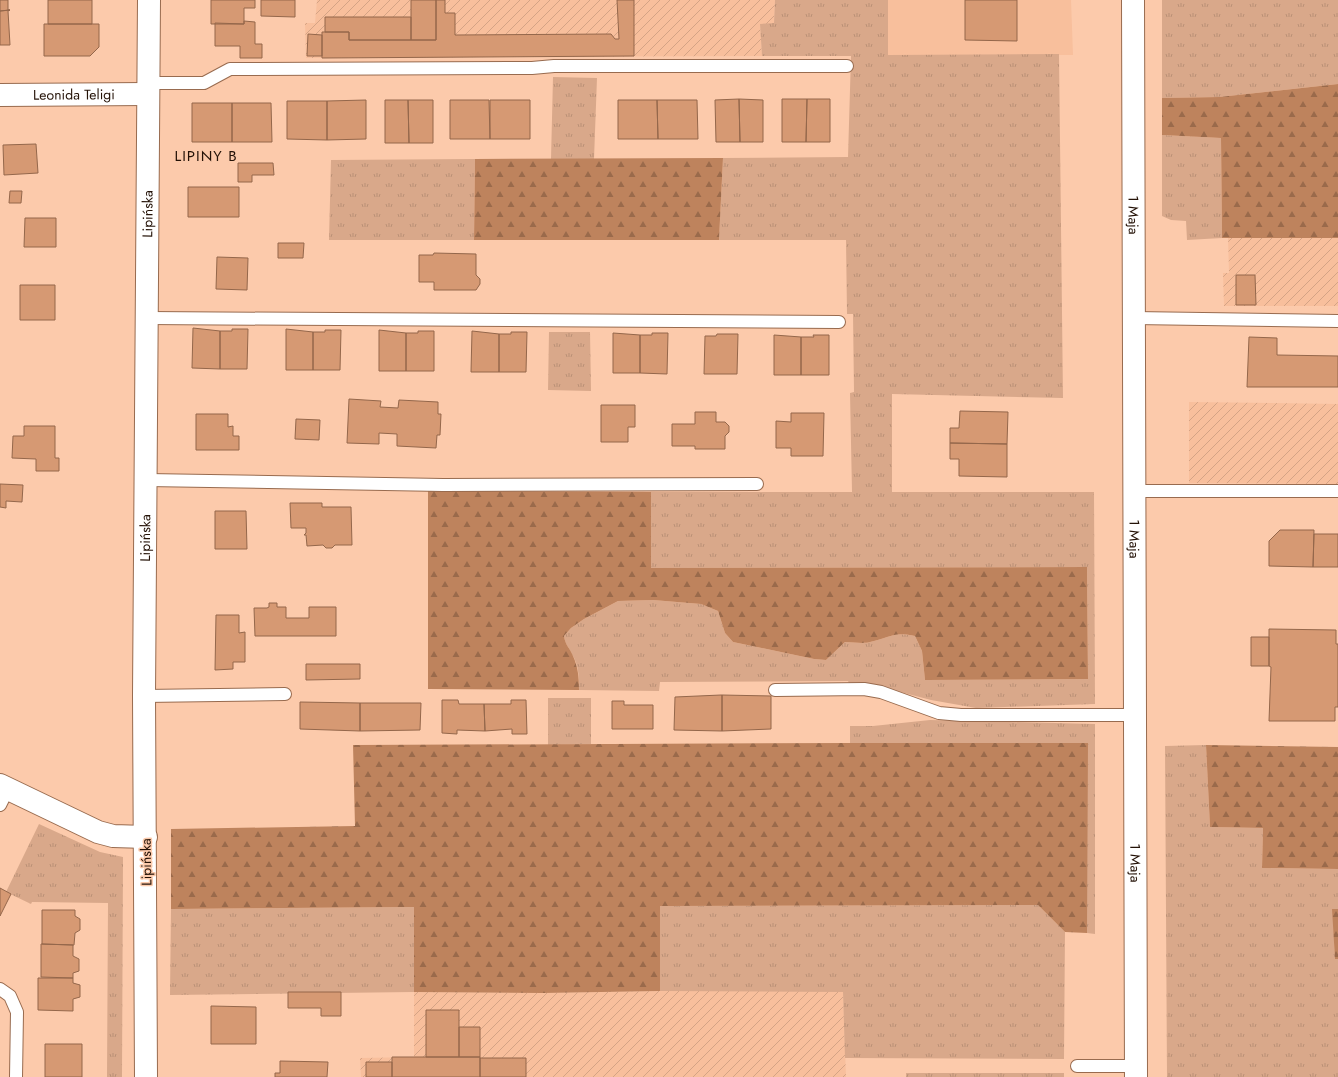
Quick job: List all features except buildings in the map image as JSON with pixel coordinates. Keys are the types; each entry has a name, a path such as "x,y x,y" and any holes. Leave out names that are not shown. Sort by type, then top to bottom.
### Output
{"street":[{"name":"Lipińska","path":"146,1077 146,837 144,696 147,480 149,0"},
{"name":"1 Maja","path":"1133,0 1133,491 1136,1071"},
{"name":"Leonida Teligi","path":"0,95 148,89"},
{"path":"3,793 98,832 112,836 146,837"}],"lane":[{"path":"148,89 204,83 230,69 532,68 554,66 846,66"},
{"path":"147,318 839,322"},
{"path":"1134,318 1338,320"},
{"path":"147,480 436,485 757,484"},
{"path":"1133,491 1338,492"},
{"path":"775,690 864,689 881,692 939,713 961,715 1134,714"},
{"path":"144,696 285,694"},
{"path":"0,989 10,996 17,1012 16,1077"},
{"path":"1077,1066 1136,1071"}],"shaded area":[{"path":"317,0 775,0 774,24 760,24 762,56 306,58 305,23 315,23"},
{"path":"888,0 1071,0 1073,55 888,55"},
{"path":"1228,238 1338,238 1338,306 1224,306 1223,273 1229,273"},
{"path":"1189,402 1338,404 1338,484 1189,483"},
{"path":"660,991 843,991 846,1077 361,1077 360,1058 414,1057 414,992 543,993"}],"green space":[{"path":"775,0 888,0 888,55 1059,54 1063,398 892,394 892,492 1094,492 1095,704 976,708 931,700 885,688 849,683 848,681 660,682 659,691 579,690 579,676 577,667 565,642 564,636 571,628 584,619 618,601 653,600 701,604 718,611 725,633 733,642 814,659 826,660 845,642 867,643 902,634 915,636 922,651 925,680 1088,679 1087,567 651,568 651,492 852,492 850,393 854,392 853,314 847,314 846,240 719,240 723,158 848,157 851,56 762,56 760,24 774,23"},
{"path":"1162,0 1338,0 1338,84 1219,97 1162,98"},
{"path":"553,77 597,78 594,159 551,159"},
{"path":"1338,84 1338,238 1222,238 1221,138 1162,135 1162,98 1219,97"},
{"path":"1162,135 1221,138 1222,238 1187,240 1186,221 1171,220 1162,216"},
{"path":"723,158 719,240 474,240 475,159"},
{"path":"475,159 474,240 329,240 331,160"},
{"path":"549,332 590,332 591,391 548,390"},
{"path":"428,491 651,492 651,568 1087,567 1088,679 925,680 922,651 915,636 902,634 867,643 845,642 826,660 814,659 733,642 725,633 718,611 701,604 653,600 618,601 584,619 571,628 564,636 565,642 572,653 576,664 579,690 428,689"},
{"path":"548,698 591,698 591,744 548,745"},
{"path":"930,720 1095,724 1095,934 1087,933 1065,743 850,743 850,726 873,726"},
{"path":"1088,743 1087,933 1065,932 1038,905 660,906 660,991 543,993 414,992 414,907 171,909 171,829 355,826 353,745"},
{"path":"1206,745 1210,827 1263,828 1262,868 1338,869 1338,909 1333,909 1335,959 1338,959 1338,1077 1167,1077 1165,746"},
{"path":"1206,745 1338,747 1338,869 1262,868 1263,828 1210,827"},
{"path":"39,824 100,852 123,857 122,1077 107,1077 108,903 32,902 31,904 6,892"},
{"path":"1038,905 1065,932 1064,1059 845,1058 843,992 660,991 660,906"},
{"path":"415,907 414,992 170,995 171,909"},
{"path":"1332,909 1338,909 1338,959 1335,959"},
{"path":"906,1073 1064,1073 1064,1077 906,1077"}],"district":[{"name":"LIPINY B","path":"206,156"}]}
